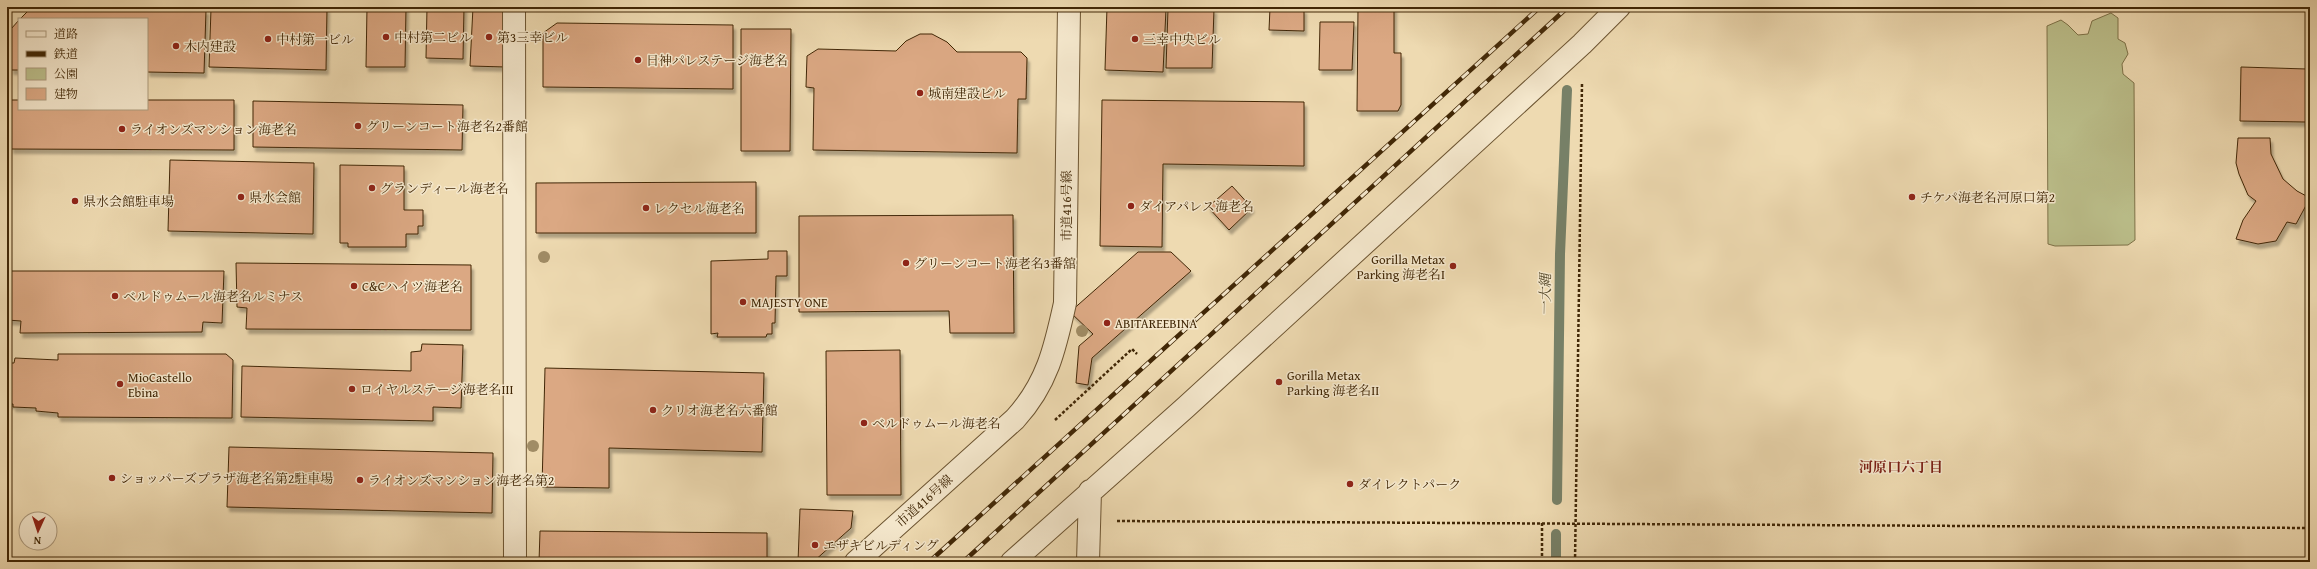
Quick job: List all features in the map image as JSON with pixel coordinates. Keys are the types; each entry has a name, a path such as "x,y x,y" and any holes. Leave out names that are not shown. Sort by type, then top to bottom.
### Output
{"street":[{"path":"514,7 515,562"},
{"name":"市道416号線","path":"856,562 1015,419 1031,401 1054,351 1065,303 1069,7"},
{"path":"1012,562 1192,401 1582,44 1620,7"},
{"path":"1088,562 1090,492"}],"path":[{"path":"1575,562 1582,44"},
{"path":"1055,420 1132,349 1137,354"},
{"path":"1089,521 2310,528"},
{"path":"1542,523 1542,562"}],"green space":[{"path":"2111,13 2118,18 2118,39 2125,43 2128,54 2122,64 2123,74 2134,83 2135,240 2128,245 2055,246 2048,244 2047,26 2061,20 2078,35 2088,34 2092,21"}],"building":[{"name":"木内建設","path":"32,7 206,10 204,73 148,72 148,18 21,18"},
{"name":"中村第一ビル","path":"251,7 327,8 326,70 209,67 211,9 251,10"},
{"name":"中村第二ビル","path":"367,7 406,7 405,67 366,67"},
{"path":"427,7 464,7 463,59 426,58"},
{"name":"第3三幸ビル","path":"473,7 508,7 506,67 470,66"},
{"name":"三幸中央ビル","path":"1107,7 1166,9 1163,72 1105,70"},
{"path":"1358,7 1394,7 1394,53 1401,53 1401,105 1398,111 1357,111"},
{"path":"1270,8 1304,9 1304,31 1269,30"},
{"path":"1168,9 1214,9 1212,68 1166,68"},
{"path":"18,21 18,70 11,70 11,29"},
{"path":"1320,22 1354,22 1352,70 1319,70"},
{"name":"日神パレステージ海老名","path":"557,23 733,25 733,89 543,87 543,33"},
{"path":"741,29 791,29 790,151 741,151"},
{"name":"城南建設ビル","path":"920,34 932,34 947,42 957,52 1021,52 1027,58 1026,99 1018,99 1017,153 813,150 814,88 806,87 807,56 818,49 896,51 906,41"},
{"path":"2241,67 2307,69 2306,122 2240,121"},
{"name":"ライオンズマンション海老名","path":"11,100 18,100 18,110 148,110 148,100 234,100 234,150 11,149"},
{"name":"ダイアパレス海老名","path":"1102,100 1304,102 1304,166 1163,164 1162,247 1100,246"},
{"name":"グリーンコート海老名2番館","path":"253,101 463,105 462,150 253,147"},
{"path":"2238,138 2270,138 2271,154 2283,179 2297,191 2310,198 2296,224 2287,222 2276,241 2258,244 2236,239 2243,220 2256,201 2248,195 2239,174 2236,163"},
{"name":"県水会館","path":"170,160 314,163 313,234 168,231"},
{"name":"グランディール海老名","path":"340,165 404,166 404,210 423,210 423,226 418,226 418,234 406,234 406,247 348,247 348,243 340,243"},
{"name":"レクセル海老名","path":"756,182 756,233 536,233 536,183"},
{"path":"1232,186 1252,208 1229,230 1208,207"},
{"name":"グリーンコート海老名3番舘","path":"1013,215 1014,333 950,333 949,311 799,312 799,216"},
{"name":"MAJESTY ONE","path":"768,251 787,251 787,276 776,276 775,323 772,323 772,334 767,334 766,337 717,337 718,333 711,334 711,261 768,259"},
{"name":"ABITAREEBINA","path":"1138,252 1171,252 1191,271 1092,358 1088,385 1076,383 1079,346 1093,334 1070,312"},
{"name":"C&Cハイツ海老名","path":"236,263 471,265 471,330 246,329 247,308 237,307"},
{"name":"ベルドゥムール海老名ルミナス","path":"7,271 224,271 222,323 203,322 202,332 20,333 21,321 7,320"},
{"name":"ロイヤルステージ海老名Ⅲ","path":"422,344 463,345 461,408 433,407 433,421 241,417 242,366 411,371 411,352 421,351"},
{"name":"ベルドゥムール海老名","path":"900,350 901,495 827,495 826,351"},
{"name":"MioCastello Ebina","path":"58,354 226,354 233,360 232,418 58,417 58,413 36,411 36,408 13,407 13,404 7,404 8,363 14,363 15,358 58,360"},
{"name":"クリオ海老名六番館","path":"545,368 764,373 762,452 609,448 609,488 542,487"},
{"name":"ライオンズマンション海老名第2","path":"229,447 493,453 492,513 227,507"},
{"name":"エザキビルディング","path":"800,509 853,511 851,528 813,562 798,562"},
{"path":"540,531 767,533 767,562 539,562"}],"waterway":[{"name":"一大縄","path":"1557,500 1560,254 1567,90"},
{"name":"一大縄","path":"1556,534 1556,562"}],"railway":[{"path":"929,562 1540,7"},
{"path":"963,562 1568,7"}],"place":[{"name":"中村第二ビル","path":"386,37"},
{"name":"第3三幸ビル","path":"489,37"},
{"name":"中村第一ビル","path":"268,39"},
{"name":"三幸中央ビル","path":"1135,39"},
{"name":"木内建設","path":"176,46"},
{"name":"日神パレステージ海老名","path":"638,60"},
{"name":"城南建設ビル","path":"920,93"},
{"name":"グリーンコート海老名2番館","path":"358,126"},
{"name":"ライオンズマンション海老名","path":"122,129"},
{"name":"グランディール海老名","path":"372,188"},
{"name":"県水会館","path":"241,197"},
{"name":"チケパ海老名河原口第2","path":"1912,197"},
{"name":"県水会館駐車場","path":"75,201"},
{"name":"ダイアパレス海老名","path":"1131,206"},
{"name":"レクセル海老名","path":"646,208"},
{"name":"グリーンコート海老名3番舘","path":"906,263"},
{"name":"Gorilla Metax Parking 海老名I","path":"1453,266"},
{"name":"C&Cハイツ海老名","path":"354,286"},
{"name":"ベルドゥムール海老名ルミナス","path":"115,296"},
{"name":"MAJESTY ONE","path":"743,302"},
{"name":"ABITAREEBINA","path":"1107,323"},
{"name":"Gorilla Metax Parking 海老名II","path":"1279,382"},
{"name":"MioCastello Ebina","path":"120,384"},
{"name":"ロイヤルステージ海老名Ⅲ","path":"352,389"},
{"name":"クリオ海老名六番館","path":"653,410"},
{"name":"ベルドゥムール海老名","path":"864,423"},
{"name":"ショッパーズプラザ海老名第2駐車場","path":"112,478"},
{"name":"ライオンズマンション海老名第2","path":"360,480"},
{"name":"ダイレクトパーク","path":"1350,484"},
{"name":"エザキビルディング","path":"815,545"}],"district":[{"name":"河原口六丁目","path":"1901,467"}]}
